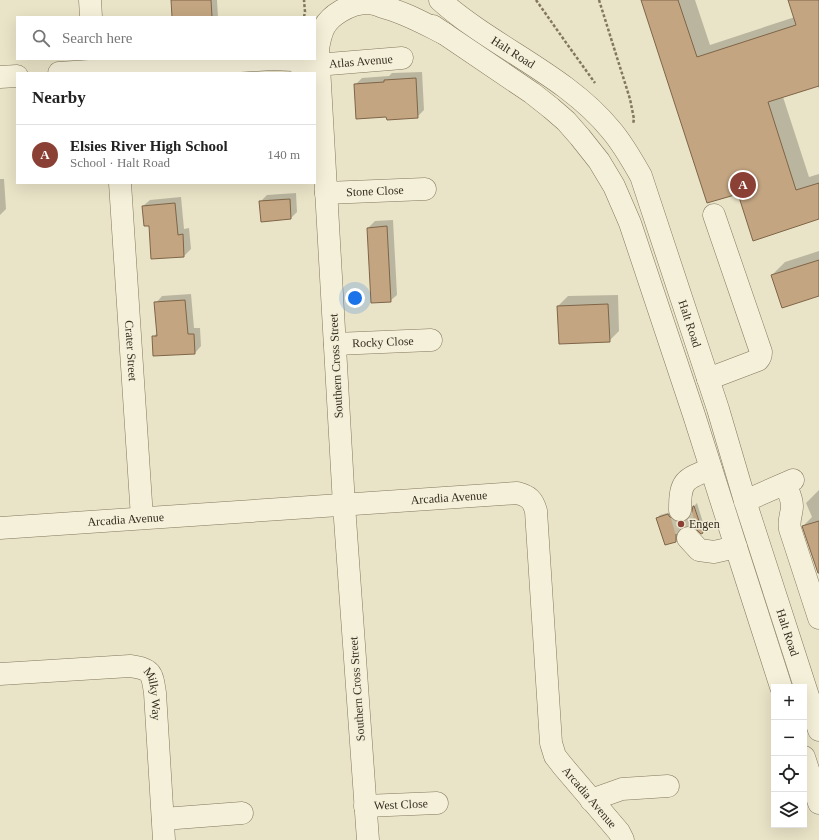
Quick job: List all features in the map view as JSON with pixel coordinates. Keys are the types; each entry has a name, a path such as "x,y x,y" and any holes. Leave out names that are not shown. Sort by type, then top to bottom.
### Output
{"street":[{"path":"90,0 91,16"},
{"name":"Halt Road","path":"401,0 414,14 532,93 551,108 580,137 599,161 614,186 630,223 780,684"},
{"name":"Halt Road","path":"440,0 475,28 550,76 591,108 611,129 628,151 641,176 718,409 745,501 819,730"},
{"name":"Southern Cross Street","path":"368,840 344,505 318,49 322,29 329,21 337,14 348,8 367,3 398,11 445,34"},
{"name":"Atlas Avenue","path":"292,60 304,66 402,58"},
{"name":"Atlas Avenue","path":"66,72 101,67 251,60"},
{"path":"0,77 16,76"},
{"name":"Crater Street","path":"120,184 142,518"},
{"name":"Stone Close","path":"326,193 425,189"},
{"path":"708,379 758,360 761,357 759,344 714,215"},
{"name":"Rocky Close","path":"335,344 431,340"},
{"path":"680,510 680,494 682,487 687,480 696,474 711,469"},
{"path":"745,501 789,482 792,506 789,519 790,528 819,618"},
{"name":"Arcadia Avenue","path":"0,528 517,494 524,495 534,503 536,511 551,742 555,756 619,832 623,840"},
{"path":"688,538 698,550 714,552 736,548"},
{"name":"Milky Way","path":"0,674 130,666 142,668 149,672 153,678 155,693 164,829 242,813"},
{"path":"807,763 816,780 819,803"},
{"path":"591,800 622,789 668,786"},
{"name":"West Close","path":"365,806 437,802"}],"path":[{"path":"304,0 304,16"},
{"path":"536,0 598,87"},
{"path":"599,0 630,99 634,119 632,125"}],"building":[{"path":"171,0 211,0 212,16 172,16"},
{"path":"641,0 678,0 697,57 796,25 788,0 819,0 819,86 768,102 796,190 819,183 819,219 753,241 738,194 707,203"},
{"path":"416,78 418,118 387,120 386,117 356,119 354,84"},
{"path":"290,199 291,219 261,222 259,201"},
{"path":"175,203 178,235 183,234 184,257 151,259 149,226 144,226 142,206"},
{"path":"387,226 391,302 371,303 367,228"},
{"path":"819,260 819,296 782,308 771,275"},
{"path":"185,300 188,334 194,334 195,354 153,356 152,336 157,336 154,302"},
{"path":"608,304 610,342 559,344 557,306"},
{"path":"693,506 703,533 701,534 692,526 685,526 676,534 676,542 665,545 656,518 668,514 674,521 686,521 691,516"},
{"path":"819,521 819,573 818,573 802,526"}],"tunnel":[{"path":"680,510 688,538"}],"place":[{"name":"Elsies River High School","path":"743,185"},
{"name":"Engen","path":"681,524"}]}
